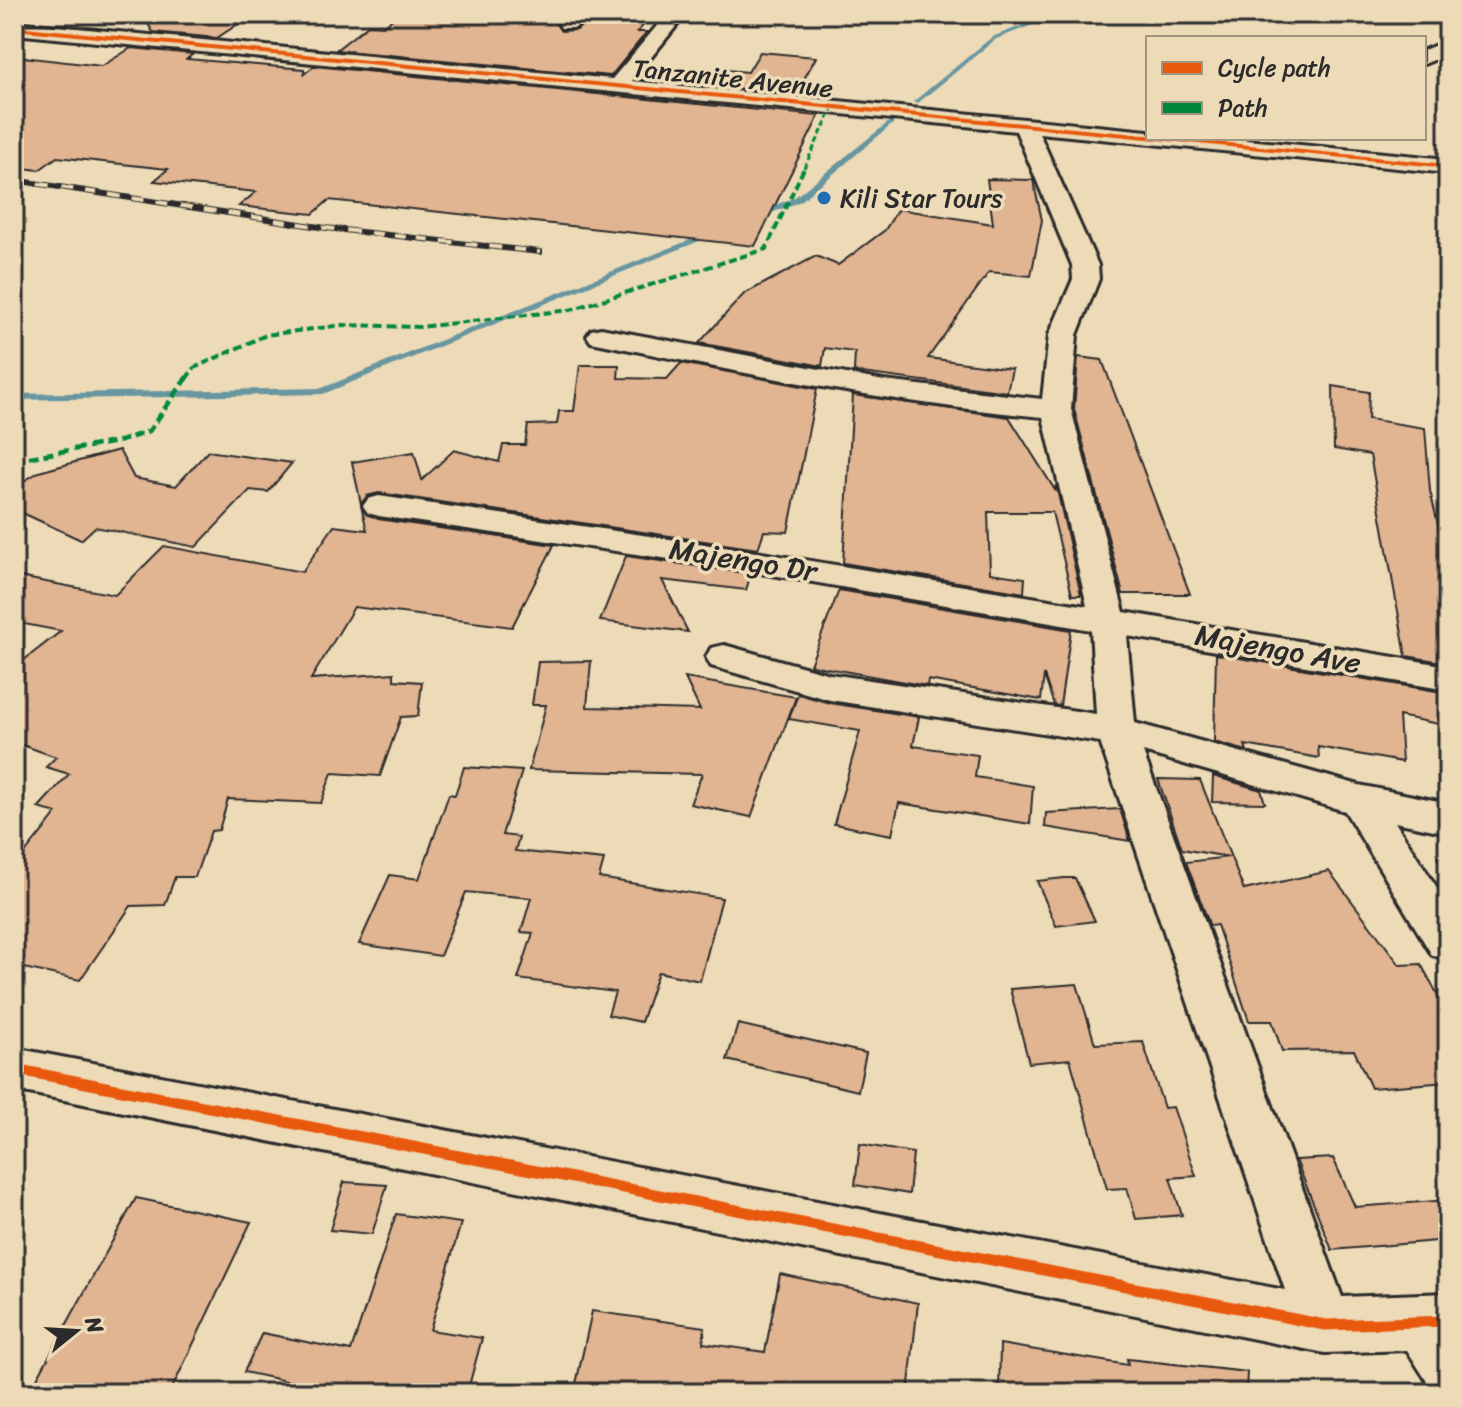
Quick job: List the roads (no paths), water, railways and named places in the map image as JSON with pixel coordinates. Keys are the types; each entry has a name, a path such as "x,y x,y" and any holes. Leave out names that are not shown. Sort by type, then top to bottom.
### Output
{"street":[{"path":"14,15 22,14"},
{"path":"43,31 73,14"},
{"path":"617,86 677,14"},
{"name":"Tanzanite Avenue","path":"14,28 1025,127 1146,135"},
{"path":"1426,57 1448,46"},
{"path":"1025,127 1085,265 1086,279 1063,335 1056,409 1108,619 1116,731 1325,1325"},
{"name":"Tanzanite Avenue","path":"1234,140 1362,148 1448,166"},
{"path":"601,336 808,378 976,404 1056,409"},
{"name":"Majengo Dr","path":"379,506 737,559 1108,619"},
{"name":"Majengo Ave","path":"1108,619 1448,678"},
{"path":"724,657 830,687 1116,731 1359,800 1448,818"},
{"path":"1359,800 1448,942"},
{"path":"14,1069 1325,1325 1440,1336"}],"waterway":[{"path":"916,102 994,38 1057,14"},
{"path":"761,214 798,199 900,115"},
{"path":"14,397 323,391 710,235"}],"railway":[{"path":"14,180 326,228 540,252"}],"place":[{"name":"Kili Star Tours","path":"824,198"}]}
